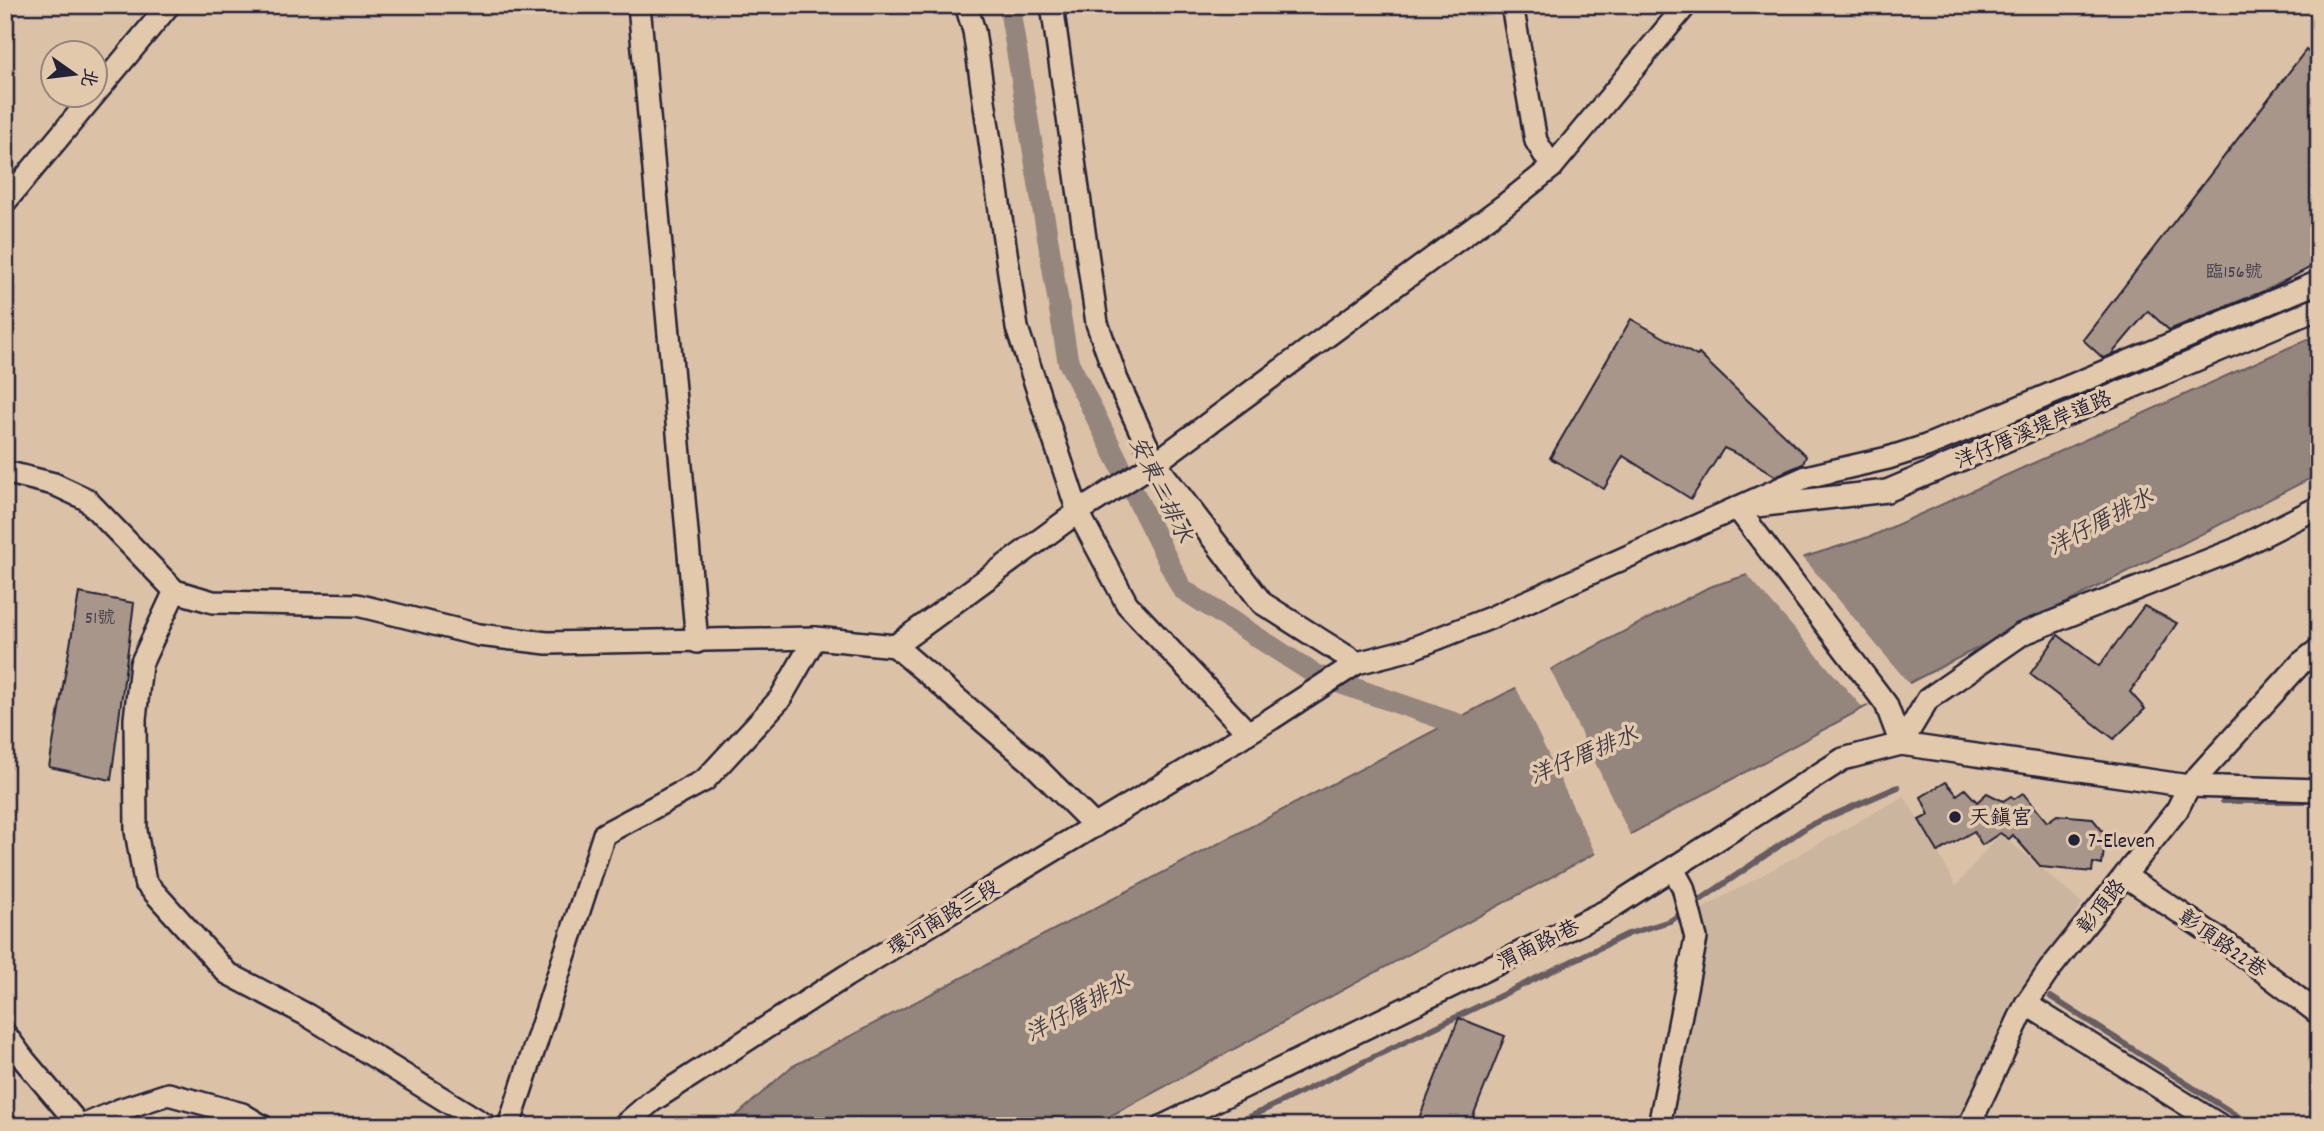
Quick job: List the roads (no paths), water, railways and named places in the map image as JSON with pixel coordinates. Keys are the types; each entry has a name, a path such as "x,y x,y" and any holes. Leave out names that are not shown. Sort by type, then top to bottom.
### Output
{"street":[{"path":"5,202 169,5"},
{"path":"639,5 698,642"},
{"path":"966,5 974,31 1017,328 1086,507 1127,604 1247,732"},
{"path":"1052,5 1097,323 1148,468 1262,603 1357,663"},
{"path":"1512,5 1536,141 1552,167"},
{"path":"895,646 1086,507 1148,468 1506,204 1552,167 1686,5"},
{"name":"環河南路三段","path":"623,1126 652,1101 846,976 1271,719 1357,663 1408,650 1490,618 1806,477 1888,458 1926,446 2319,282"},
{"name":"洋仔厝溪堤岸道路","path":"1737,508 1887,491 2319,308"},
{"path":"5,472 54,484 86,499 176,591 213,602 357,605 479,635 547,643 815,638 895,646 1030,761 1095,825"},
{"path":"1901,744 1928,699 2022,634 2234,550 2319,507"},
{"path":"1737,508 1886,704 1901,744"},
{"path":"176,591 141,664 135,719 136,831 145,882 227,973 307,1015 487,1126"},
{"path":"509,1126 604,834 705,780 780,699 815,638"},
{"path":"2189,786 2310,668 2319,649"},
{"path":"1901,744 2189,786 2319,790"},
{"name":"渭南路1巷","path":"1163,1126 1606,911 1843,759 1901,744"},
{"name":"彰頂路","path":"1969,1126 2026,1004 2050,969 2177,810 2189,786"},
{"path":"1658,1126 1696,938 1683,887 1673,869"},
{"name":"彰頂路22巷","path":"2125,876 2230,946 2319,1014"},
{"path":"2026,1004 2221,1126"},
{"path":"5,1034 81,1126 121,1109 168,1094 242,1114 262,1126"}],"water":[{"name":"洋仔厝排水","path":"2319,334 2319,474 1915,680 1092,1126 725,1126 791,1067 1709,587 1872,536"}],"waterway":[{"name":"安東二排水","path":"1009,5 1068,361 1182,589 1316,675 1478,731"},
{"path":"1693,905 1808,826 1898,787"},
{"path":"2223,801 2319,801"},
{"path":"1231,1126 1628,934 1670,921 1684,912"},
{"path":"2051,997 2253,1126"}],"place":[{"name":"天鎮宮","path":"1955,817"},
{"name":"7-Eleven","path":"2074,840"}]}
